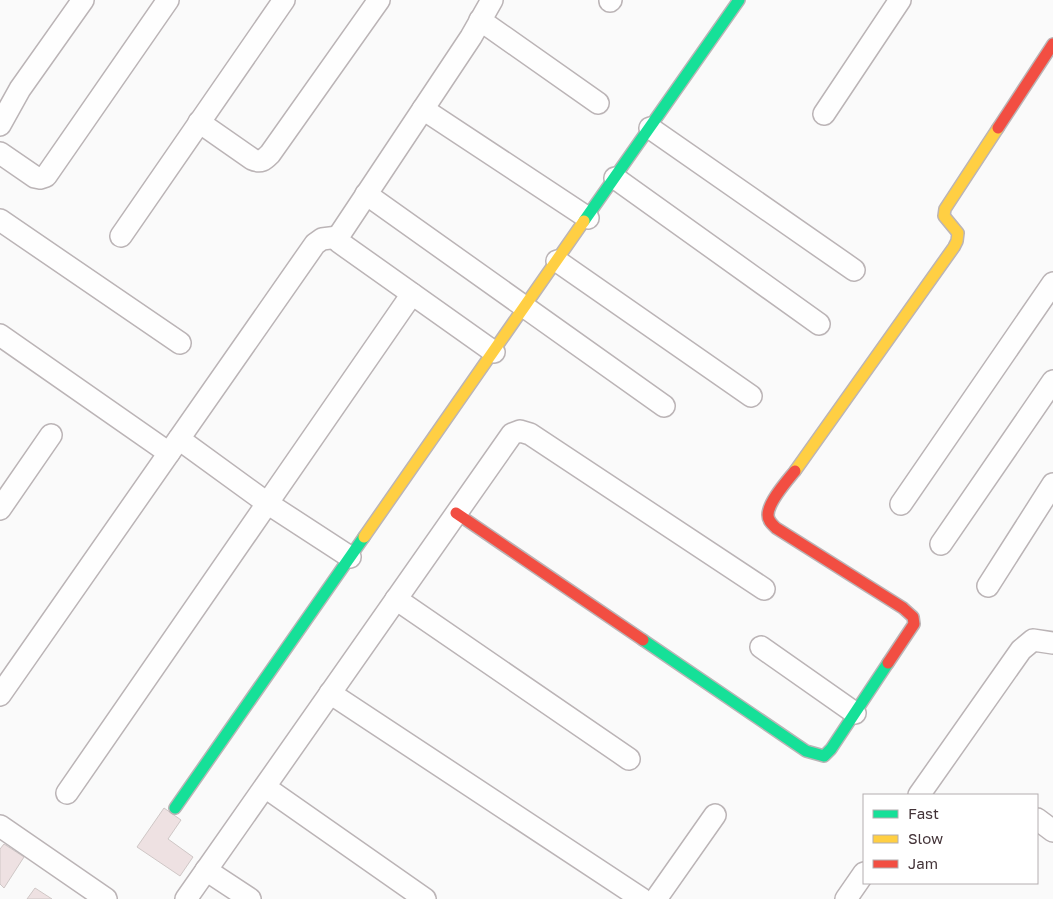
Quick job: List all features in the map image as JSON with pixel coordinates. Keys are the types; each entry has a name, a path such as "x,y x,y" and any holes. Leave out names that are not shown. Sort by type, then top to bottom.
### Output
{"street":[{"path":"0,125 20,89 83,0"},
{"path":"0,153 36,176 40,178 46,176 168,0"},
{"path":"121,236 284,0"},
{"path":"199,122 252,159 258,162 263,161 270,154 379,0"},
{"path":"0,695 315,244 322,239 338,237 471,37 492,0"},
{"path":"175,808 739,0"},
{"path":"824,114 900,0"},
{"path":"480,20 598,103"},
{"path":"456,513 806,751 824,756 831,749 914,624 913,617 903,608 776,528 768,522 767,515 776,496 954,247 958,234 944,216 945,209 1053,44"},
{"path":"423,109 588,218"},
{"path":"650,128 854,270"},
{"path":"615,178 819,324"},
{"path":"366,194 664,406"},
{"path":"0,220 180,343"},
{"path":"338,237 340,242 494,352"},
{"path":"557,261 751,396"},
{"path":"901,504 1053,283"},
{"path":"66,792 412,294"},
{"path":"0,335 350,557"},
{"path":"941,544 1053,381"},
{"path":"186,899 512,434 524,431 764,589"},
{"path":"0,509 51,435"},
{"path":"988,586 1053,484"},
{"path":"396,599 629,759"},
{"path":"919,794 1021,650 1033,640 1053,643"},
{"path":"761,647 855,713"},
{"path":"330,692 642,899"},
{"path":"265,787 425,899"},
{"path":"656,899 715,815"},
{"path":"1038,820 1053,831"},
{"path":"0,826 106,899"},
{"path":"206,870 250,899"},
{"path":"846,899 863,874"}],"building":[{"path":"164,808 181,820 168,839 193,857 180,876 137,847"},
{"path":"4,844 24,857 4,888 0,884 0,849"},
{"path":"35,888 52,899 27,899"}],"traffic: fast":[{"path":"584,221 739,0"},
{"path":"175,808 364,537"},
{"path":"643,640 806,751 824,756 831,749 888,663"}],"traffic: slow":[{"path":"795,471 954,247 958,233 944,216 945,209 998,128"},
{"path":"364,537 584,221"}],"traffic: jam":[{"path":"998,128 1053,44"},
{"path":"795,471 771,504 768,515 769,521 776,528 903,608 913,617 914,624 888,663"},
{"path":"456,513 643,640"}]}
